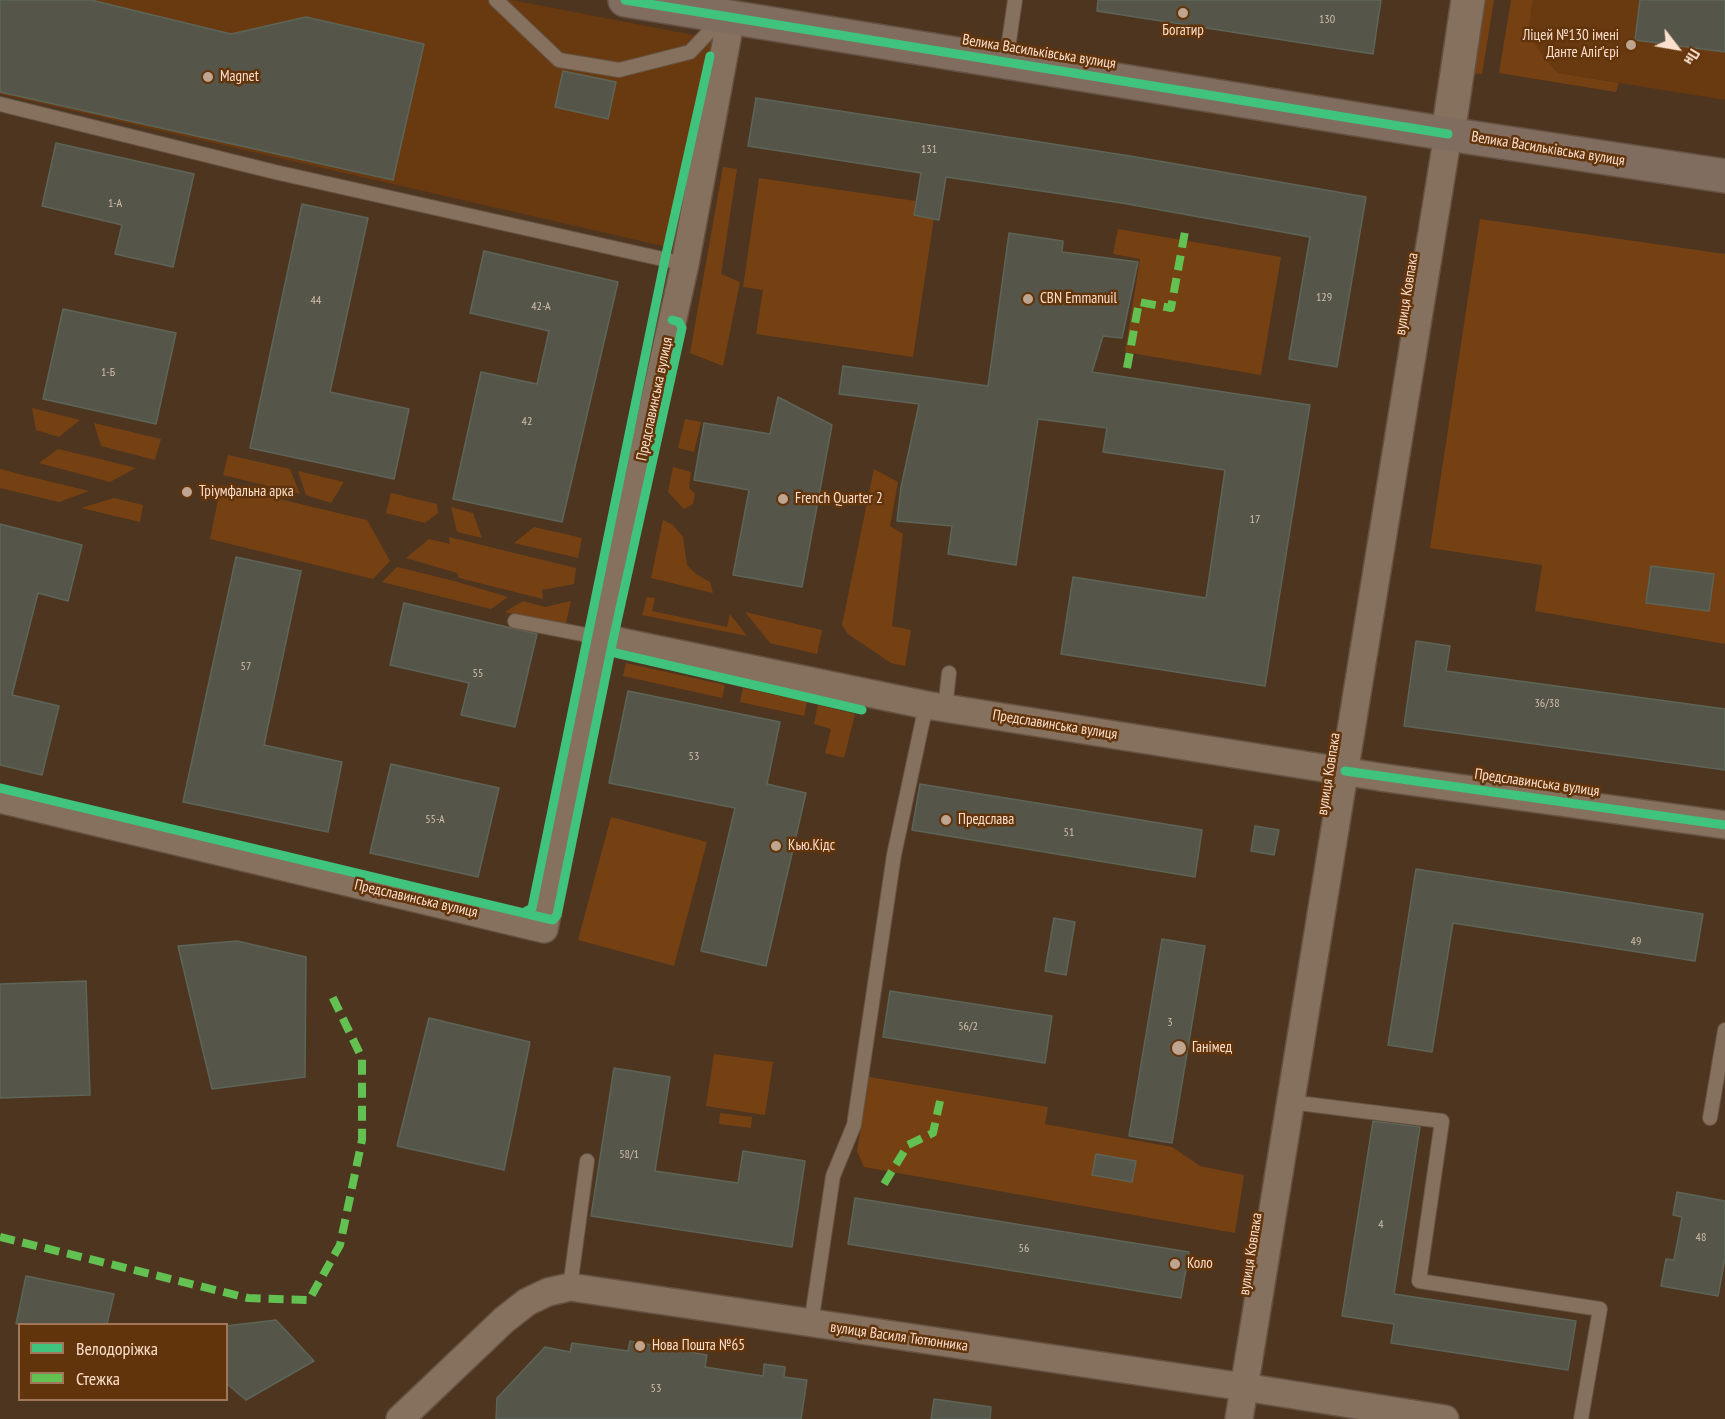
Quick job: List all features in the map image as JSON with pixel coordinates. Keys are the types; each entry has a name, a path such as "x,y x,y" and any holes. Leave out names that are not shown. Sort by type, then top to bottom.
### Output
{"main road":[{"name":"Велика Васильківська вулиця","path":"625,0 1448,134 1725,176"}],"street":[{"name":"вулиця Ковпака","path":"1239,1419 1468,0"},
{"name":"Предславинська вулиця","path":"0,800 544,929 602,638 685,264 727,17"},
{"name":"Предславинська вулиця","path":"602,638 935,706 1345,771 1725,825"},
{"name":"вулиця Василя Тютюнника","path":"400,1419 504,1320 537,1297 570,1287 1444,1419"}],"lane":[{"path":"496,0 559,60 619,70 690,52 727,17"},
{"path":"1006,62 1015,0"},
{"path":"0,104 275,172 685,264"},
{"path":"515,621 602,638"},
{"path":"811,1324 834,1176 854,1125 894,855 935,706 949,674"},
{"path":"1710,1118 1725,1030"},
{"path":"1290,1102 1442,1121 1419,1281 1600,1309 1581,1419"},
{"path":"570,1287 587,1161"}],"shaded area":[{"path":"0,0 512,0 719,40 676,249 0,94"},
{"path":"1481,0 1494,0 1482,74 1470,73"},
{"path":"1511,0 1533,0 1528,32 1544,58 1558,73 1619,83 1616,92 1499,73"},
{"name":"Ліцей №130 імені Данте Аліґ'єрі","path":"1533,0 1725,0 1725,100 1558,73 1544,58 1528,32"},
{"path":"723,167 737,169 721,274 740,282 723,366 690,353"},
{"path":"759,178 936,204 913,357 756,334 763,290 743,287"},
{"path":"1480,219 1725,254 1725,644 1535,611 1542,565 1430,548"},
{"path":"1118,229 1281,257 1261,375 1125,352 1140,259 1113,254"},
{"path":"32,408 80,420 59,437 36,430"},
{"path":"685,419 701,422 694,452 678,448"},
{"path":"94,423 161,439 155,460 101,446"},
{"path":"58,449 136,468 110,482 39,463"},
{"path":"228,455 290,469 300,494 223,475"},
{"path":"673,467 691,472 689,488 695,494 693,504 684,509 668,492"},
{"path":"0,469 89,491 59,502 0,488"},
{"path":"874,469 898,482 890,526 903,534 892,626 911,630 905,666 891,663 848,634 842,625"},
{"path":"298,471 344,482 331,503 306,495"},
{"path":"221,485 367,520 390,561 373,579 210,539"},
{"path":"391,493 437,504 438,513 425,523 386,513"},
{"path":"114,498 143,505 140,522 81,508"},
{"path":"451,507 473,513 482,538 457,532"},
{"path":"663,520 673,525 683,537 687,565 696,574 710,582 713,593 651,578"},
{"path":"534,527 582,538 578,558 514,543"},
{"path":"449,537 576,568 574,584 542,590 543,599 459,578 457,573 406,558 429,539 450,544"},
{"path":"397,567 508,597 491,609 382,582"},
{"path":"647,597 655,598 652,611 727,627 730,614 747,636 642,615"},
{"path":"523,601 545,607 571,601 565,627 505,612"},
{"path":"745,612 822,630 817,654 770,643"},
{"path":"626,663 725,685 722,698 623,676"},
{"path":"743,688 807,702 804,716 740,702"},
{"path":"818,705 855,714 844,758 825,753 831,729 814,724"},
{"path":"611,817 707,842 674,966 578,940"},
{"path":"714,1054 773,1062 765,1115 706,1106"},
{"path":"869,1077 1048,1107 1045,1124 1172,1147 1200,1166 1244,1175 1235,1233 864,1167 857,1151"},
{"path":"720,1113 752,1117 751,1128 719,1124"}],"building":[{"name":"Magnet","path":"0,0 91,0 231,34 306,17 424,44 393,180 0,92"},
{"path":"1098,0 1381,0 1373,54 1097,11"},
{"path":"1640,0 1725,0 1725,52 1635,40"},
{"path":"563,71 616,82 608,119 555,107"},
{"path":"756,98 1130,156 1366,197 1337,367 1289,359 1310,237 1122,203 946,177 939,220 914,215 921,173 748,146"},
{"path":"56,143 194,174 173,267 115,254 122,225 42,206"},
{"path":"302,204 368,218 330,392 409,409 394,479 250,448"},
{"path":"1009,233 1063,241 1062,252 1138,262 1122,338 1103,336 1092,372 1310,405 1265,686 1061,654 1073,577 1206,598 1225,470 1103,452 1107,428 1038,419 1016,565 948,554 952,526 897,521 901,487 919,404 839,394 843,366 988,386"},
{"path":"484,251 618,282 562,522 453,499 481,372 537,384 549,331 470,313"},
{"path":"63,309 176,333 156,424 43,399"},
{"name":"French Quarter 2","path":"778,397 832,425 802,587 733,575 749,490 694,480 704,423 770,434"},
{"path":"0,524 82,545 68,601 38,593 12,695 59,706 42,775 0,765"},
{"path":"236,557 301,571 264,745 342,762 328,832 183,802"},
{"path":"1651,566 1714,574 1709,611 1646,603"},
{"path":"404,603 537,634 515,727 461,715 469,683 390,665"},
{"path":"1416,641 1450,646 1446,671 1725,709 1725,770 1404,726"},
{"path":"628,691 780,722 767,784 806,793 766,966 701,951 735,808 609,783"},
{"path":"391,764 499,788 478,877 370,853"},
{"path":"920,784 1202,830 1195,877 912,830"},
{"path":"1255,826 1279,830 1274,855 1251,851"},
{"path":"1416,869 1703,914 1695,961 1453,923 1432,1052 1388,1045"},
{"path":"1054,918 1075,922 1066,975 1045,971"},
{"path":"1162,939 1205,946 1172,1143 1129,1136"},
{"path":"237,941 306,957 305,1077 212,1089 178,946"},
{"path":"86,981 90,1095 0,1098 0,984"},
{"path":"890,991 1052,1016 1045,1063 883,1037"},
{"path":"429,1018 530,1042 504,1170 397,1146"},
{"path":"614,1068 670,1077 655,1171 738,1183 743,1151 805,1161 792,1247 591,1216"},
{"path":"1373,1121 1420,1127 1394,1294 1576,1321 1568,1370 1391,1343 1394,1324 1342,1316"},
{"path":"1096,1154 1136,1161 1132,1182 1092,1175"},
{"path":"1677,1192 1725,1201 1725,1258 1718,1296 1661,1286 1666,1259 1674,1260 1682,1217 1673,1215"},
{"path":"855,1198 1189,1252 1181,1298 848,1244"},
{"path":"26,1276 114,1294 107,1323 16,1324"},
{"path":"276,1320 314,1361 246,1400 228,1385 228,1326"},
{"path":"630,1341 707,1355 705,1367 763,1376 764,1364 785,1367 784,1377 807,1380 801,1419 496,1419 497,1398 545,1347 570,1352 572,1343 628,1351"},
{"path":"934,1399 991,1407 990,1419 931,1419"}],"marked path":[{"path":"1127,368 1139,302 1171,308 1186,226"},
{"path":"0,1237 248,1298 309,1300 340,1245 362,1140 362,1058 330,992"},
{"path":"884,1184 908,1145 933,1133 940,1101"}],"cycle path":[{"path":"625,0 1448,134"},
{"path":"523,913 532,908 665,259 710,56"},
{"path":"0,788 553,920 557,915 613,640 682,328 679,322 672,320"},
{"path":"611,652 862,710"},
{"path":"1345,771 1725,825"}],"place":[{"name":"Богатир","path":"1183,13"},
{"name":"Ліцей №130 імені Данте Аліґ'єрі","path":"1631,45"},
{"name":"Magnet","path":"208,77"},
{"name":"CBN Emmanuil","path":"1028,299"},
{"name":"Тріумфальна арка","path":"187,492"},
{"name":"French Quarter 2","path":"783,499"},
{"name":"Предслава","path":"946,820"},
{"name":"Кью.Кідс","path":"776,846"},
{"name":"Ганімед","path":"1179,1048"},
{"name":"Коло","path":"1175,1264"},
{"name":"Нова Пошта №65","path":"640,1346"}]}
